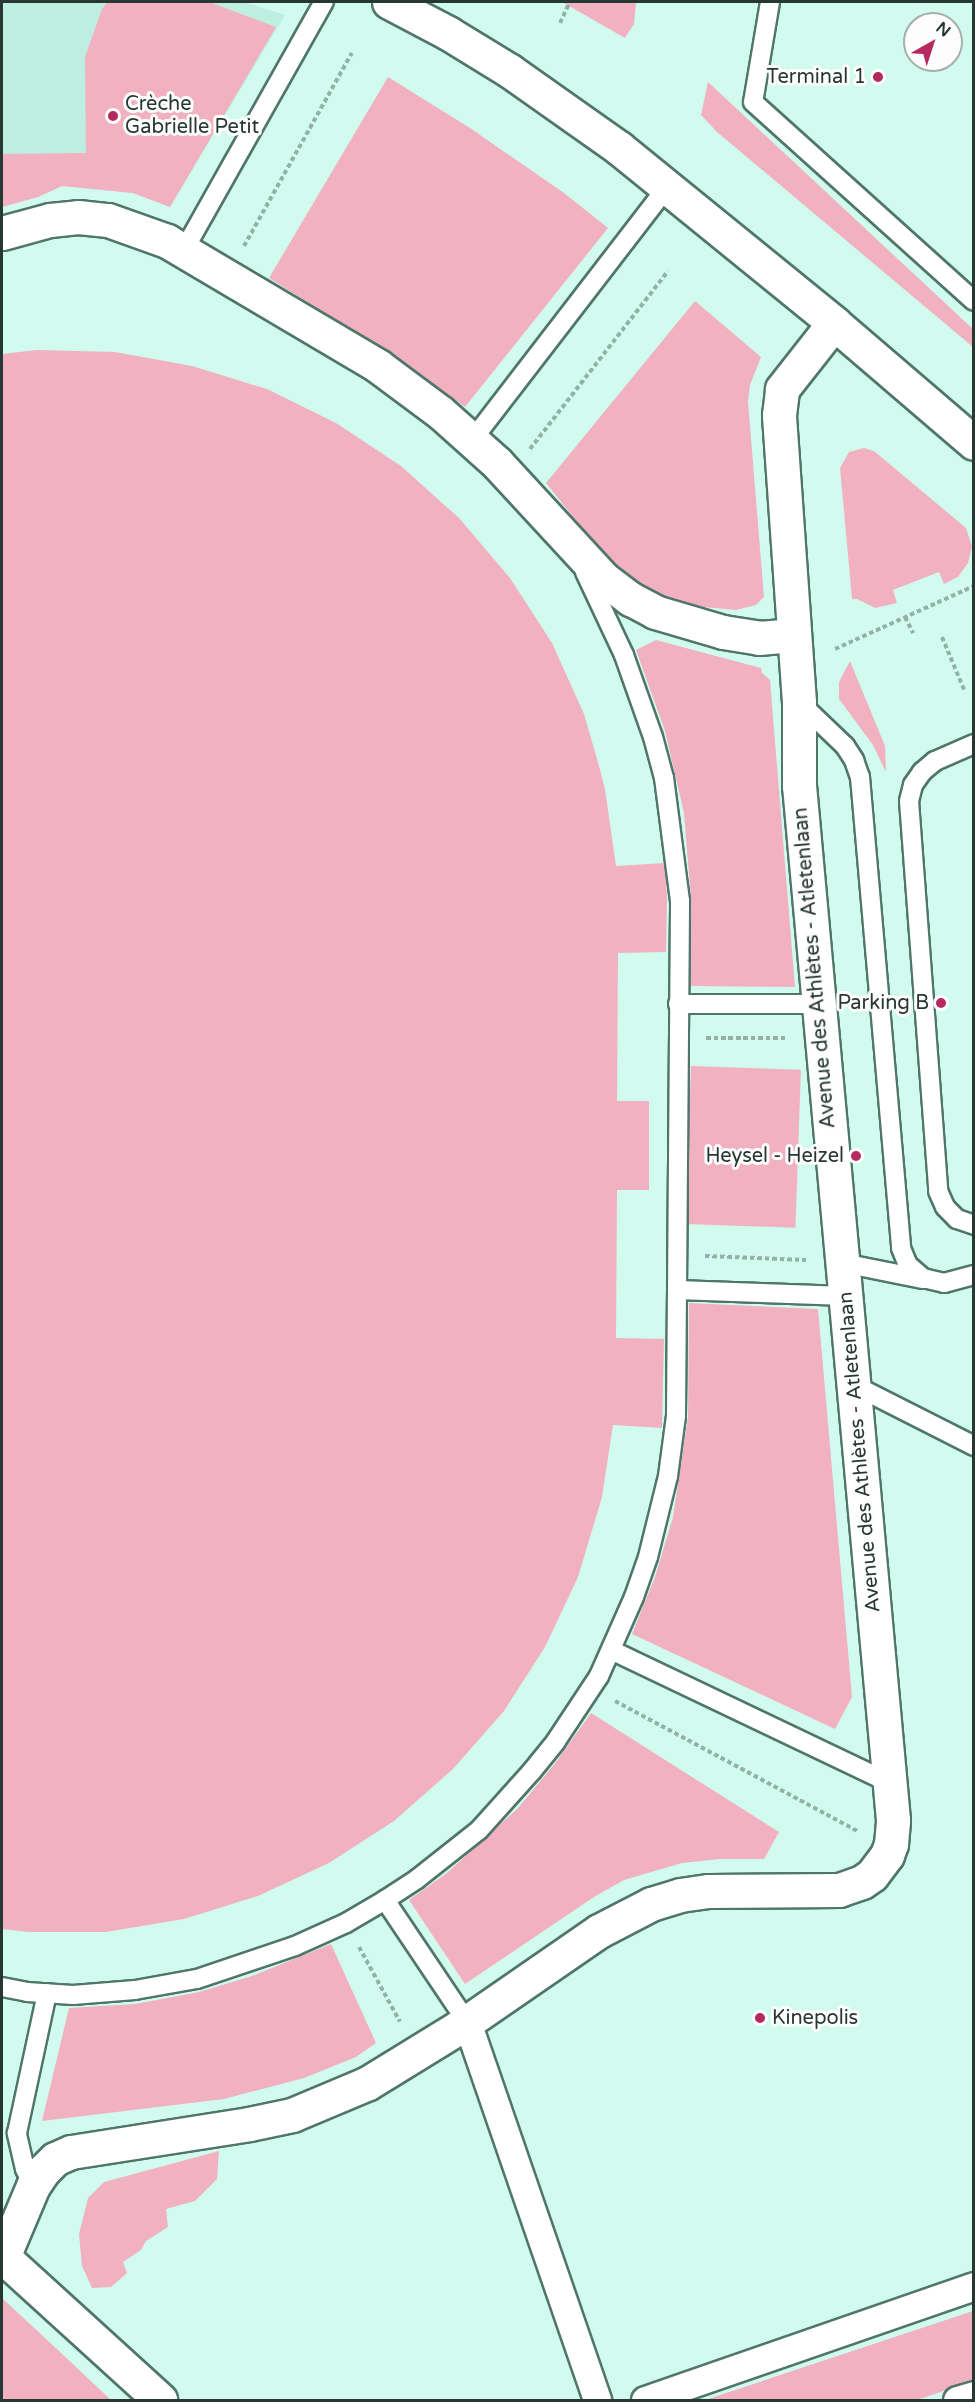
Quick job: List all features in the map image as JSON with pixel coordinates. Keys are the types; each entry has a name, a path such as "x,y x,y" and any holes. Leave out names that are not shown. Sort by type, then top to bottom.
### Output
{"street":[{"path":"389,2 448,33 543,93 668,186 834,323 974,443"},
{"path":"2,233 50,220 78,217 108,220 138,228 184,250 378,366 473,439 510,476 603,579 631,599 655,612 723,632 759,638 792,635"},
{"name":"Avenue des Athlètes - Atletenlaan","path":"467,2022 599,1932 651,1904 680,1895 710,1891 839,1890 862,1882 872,1875 880,1866 891,1844 893,1820 890,1783 846,1296 827,1262 819,1004 799,786 799,702 792,635 780,402 783,389 792,375 834,323"},
{"path":"160,2400 2,2256 33,2186 49,2165 71,2152 292,2115 329,2102 368,2083 467,2022 597,2400"},
{"path":"645,2400 974,2286"},
{"path":"957,2400 974,2395"}],"lane":[{"path":"184,250 324,2"},
{"path":"770,2 753,102 974,301"},
{"path":"473,439 668,186"},
{"path":"2,1987 47,1993 105,1993 197,1980 295,1946 346,1923 385,1900 449,1855 485,1822 556,1741 591,1688 611,1650 634,1597 648,1557 668,1476 676,1416 680,901 674,838 664,778 653,737 624,655 572,546"},
{"path":"799,702 845,746 854,760 860,777 899,1239 908,1265 923,1278 934,1281"},
{"path":"974,744 935,761 922,771 913,785 909,801 938,1191 945,1207 957,1218 974,1225"},
{"path":"678,1004 819,1004"},
{"path":"827,1262 934,1281 955,1282 974,1275"},
{"path":"677,1290 846,1296"},
{"path":"854,1385 974,1446"},
{"path":"611,1650 890,1783"},
{"path":"385,1900 467,2022"},
{"path":"33,2186 25,2169 16,2133 47,1993"}],"path":[{"path":"560,22 570,2"},
{"path":"228,275 352,53"},
{"path":"510,476 668,271"},
{"path":"835,649 974,586"},
{"path":"905,617 913,633"},
{"path":"942,637 965,692"},
{"path":"678,1039 793,1038"},
{"path":"678,1255 827,1262"},
{"path":"591,1688 863,1835"},
{"path":"346,1923 404,2029"}],"shaded area":[{"name":"Crèche Gabrielle Petit","path":"2,2 244,2 285,15 170,207 133,193 62,186 38,197 2,207"},
{"name":"Crèche Gabrielle Petit","path":"108,2 209,2 276,27 170,207 133,193 62,186 38,197 2,207 2,154 86,153 85,57 102,9"},
{"path":"562,2 636,2 634,24 625,38"},
{"path":"388,77 470,128 564,193 608,228 465,407 397,358 269,278"},
{"path":"708,82 973,329 973,347 717,132 701,115"},
{"path":"695,301 761,357 750,385 748,402 764,597 756,605 736,610 692,606 668,599 631,579 600,551 546,483"},
{"path":"37,350 115,352 192,366 267,389 336,423 401,466 459,518 510,578 552,643 584,714 599,766 605,789 616,866 665,863 667,898 666,952 618,953 617,1101 649,1101 649,1190 617,1190 616,1338 664,1339 662,1428 613,1425 602,1497 578,1577 545,1647 504,1711 453,1769 394,1821 329,1863 258,1896 184,1919 106,1932 29,1932 2,1929 2,354"},
{"path":"864,448 874,451 966,528 972,546 968,563 958,577 944,584 939,572 893,590 897,603 875,608 857,599 852,599 840,468 849,452"},
{"path":"656,640 761,668 762,673 770,680 795,987 691,986 691,900 684,813 665,731 636,650"},
{"path":"850,661 885,746 886,772 873,745 839,699 839,682"},
{"path":"691,1066 801,1070 795,1228 685,1224"},
{"path":"689,1303 818,1309 852,1697 835,1729 632,1634 655,1577 673,1517 688,1417"},
{"path":"591,1713 779,1832 764,1859 720,1859 682,1863 624,1880 594,1897 465,1984 409,1900 447,1873 518,1808 556,1762"},
{"path":"331,1944 376,2043 356,2057 304,2078 224,2099 42,2121 69,2008 135,2004 199,1992 252,1976"},
{"path":"219,2151 217,2179 195,2201 166,2209 168,2227 146,2241 141,2250 123,2262 127,2273 111,2287 92,2288 82,2266 79,2234 88,2198 104,2182"},
{"path":"2,2298 59,2351 111,2400 2,2400"},
{"path":"973,2311 973,2381 917,2400 705,2400"}],"place":[{"name":"Terminal 1","path":"878,77"},
{"name":"Crèche Gabrielle Petit","path":"113,116"},
{"name":"Parking B","path":"941,1003"},
{"name":"Heysel - Heizel","path":"856,1156"},
{"name":"Kinepolis","path":"760,2018"}]}
